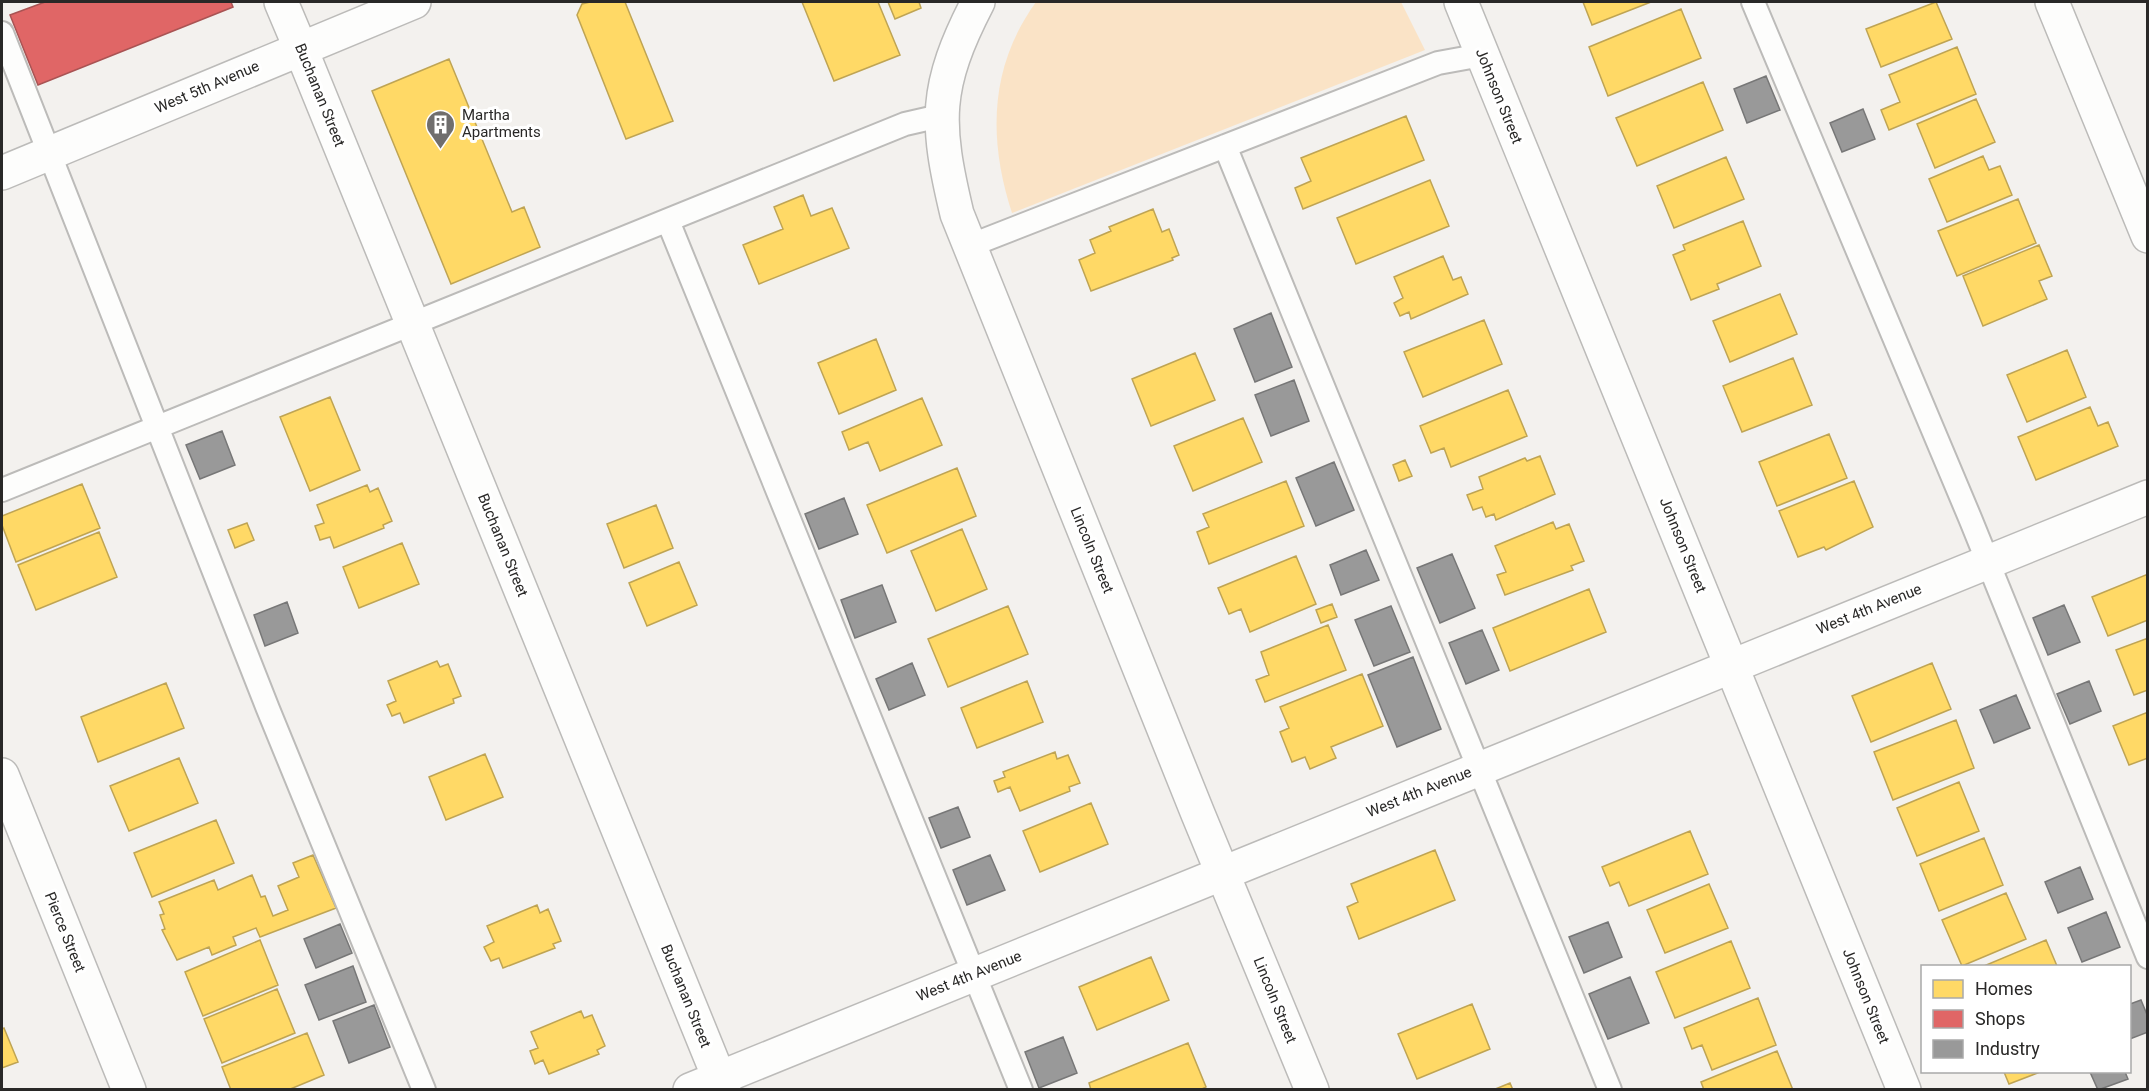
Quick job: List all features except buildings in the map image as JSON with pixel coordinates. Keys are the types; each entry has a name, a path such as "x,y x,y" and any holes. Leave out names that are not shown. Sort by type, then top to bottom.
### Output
{"main road":[{"name":"Buchanan Street","path":"282,2 413,323 711,1086"},
{"name":"West 5th Avenue","path":"2,173 300,47 414,2"},
{"name":"Lincoln Street","path":"978,2 948,70 940,116 945,164 957,214 1312,1089"},
{"name":"Johnson Street","path":"1461,2 1905,1089"},
{"path":"2052,2 2148,236"},
{"name":"West 4th Avenue","path":"711,1086 974,974 1987,560 2148,497"},
{"name":"Pierce Street","path":"2,775 129,1089"}],"lane":[{"path":"1753,2 1987,560 2148,957"},
{"path":"2,33 268,709 424,1089"},
{"path":"969,246 1437,63 1482,55"},
{"path":"2,490 905,124 940,116"},
{"path":"1225,146 1610,1089"},
{"path":"668,222 1021,1089"}],"shaded area":[{"path":"1036,2 1401,2 1425,50 1012,213 999,158 997,104 1001,78 1009,52 1020,27"}],"place":[{"name":"Martha Apartments","path":"441,150"}]}
